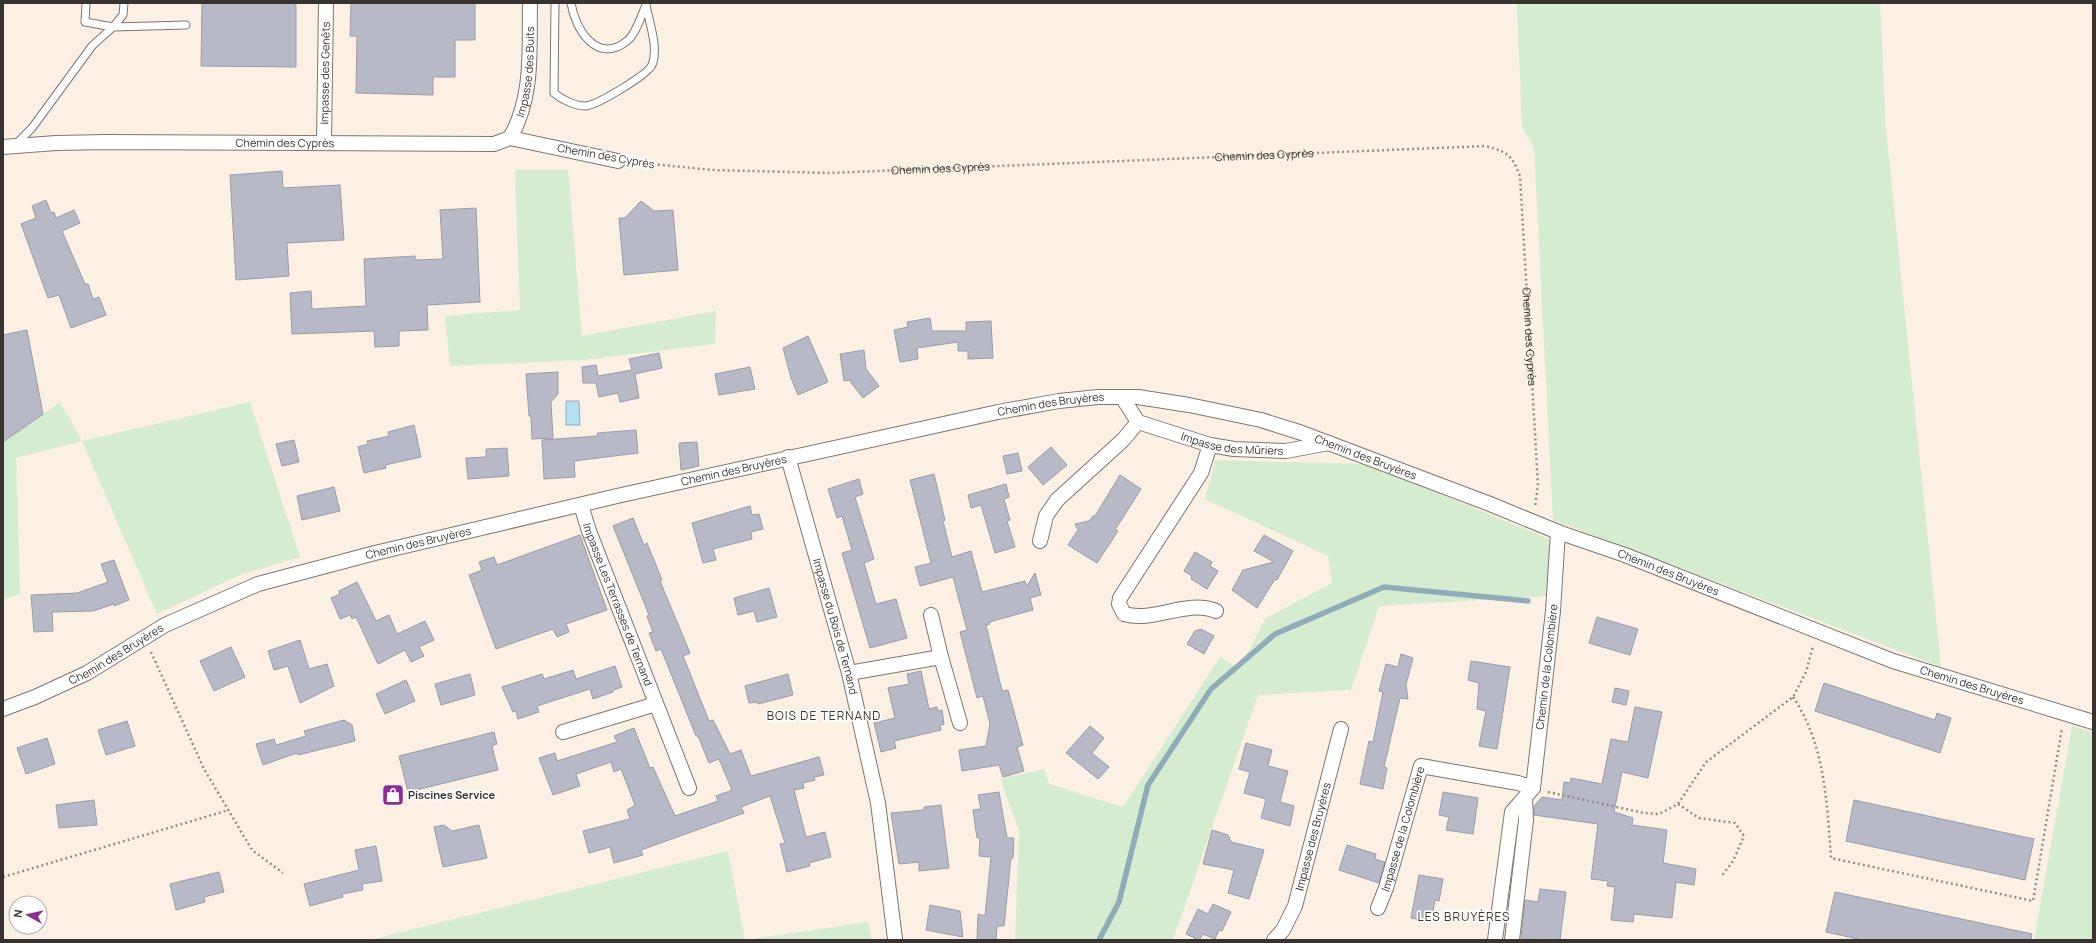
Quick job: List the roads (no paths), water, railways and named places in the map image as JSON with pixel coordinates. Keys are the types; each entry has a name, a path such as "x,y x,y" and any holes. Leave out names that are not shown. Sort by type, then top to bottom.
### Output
{"street":[{"name":"Impasse des Genêts","path":"324,143 326,3"},
{"name":"Impasse des Buits","path":"510,138 518,125 525,103 529,80 530,3"},
{"name":"Chemin des Cyprès","path":"9,146 106,142 494,144 510,138 618,160"},
{"path":"1040,541 1046,516 1058,500 1123,440 1138,422 1122,397"},
{"name":"Chemin des Bruyères","path":"3,709 35,698 87,673 165,625 258,584 375,553 581,505 788,457 998,412 1059,400 1138,397 1224,412 1266,422 1329,443 1558,532 1625,555 1893,661 2093,722"},
{"name":"Impasse des Mûriers","path":"1138,422 1210,444 1234,449 1286,451 1329,443"},
{"path":"1210,444 1201,473 1120,598 1119,604 1124,614 1139,616 1190,608 1207,607 1216,611"},
{"name":"Impasse du Bois de Ternand","path":"788,457 849,673 878,803 895,939"},
{"name":"Impasse Les Terrasses de Ternand","path":"581,505 588,531 689,788"},
{"name":"Chemin de la Colombière","path":"1512,940 1529,793 1553,611 1558,532"},
{"path":"931,615 941,657 960,723"},
{"path":"849,673 941,657"},
{"path":"563,732 656,704"},
{"name":"Impasse des Bruyères","path":"1274,940 1283,930 1294,906 1341,729"},
{"name":"Impasse de la Colombière","path":"1378,908 1386,888 1421,766 1518,783 1529,793"},
{"path":"1495,940 1512,812 1529,793"}],"lane":[{"path":"86,3 86,22 114,27 186,25"},
{"path":"9,146 32,128 92,46 114,27 123,15 124,3"},
{"path":"556,3 554,93 561,99 585,106 613,96 651,66 655,53 646,4"},
{"path":"571,3 573,17 586,40 598,48 613,48 628,41 646,4"}],"water":[{"path":"566,401 579,401 580,425 566,425"}],"waterway":[{"path":"1099,940 1119,902 1148,785 1211,689 1275,634 1384,587 1528,601"}],"place":[{"name":"Piscines Service","path":"393,795"}],"district":[{"name":"BOIS DE TERNAND","path":"824,716"},
{"name":"LES BRUYÈRES","path":"1464,917"}]}
